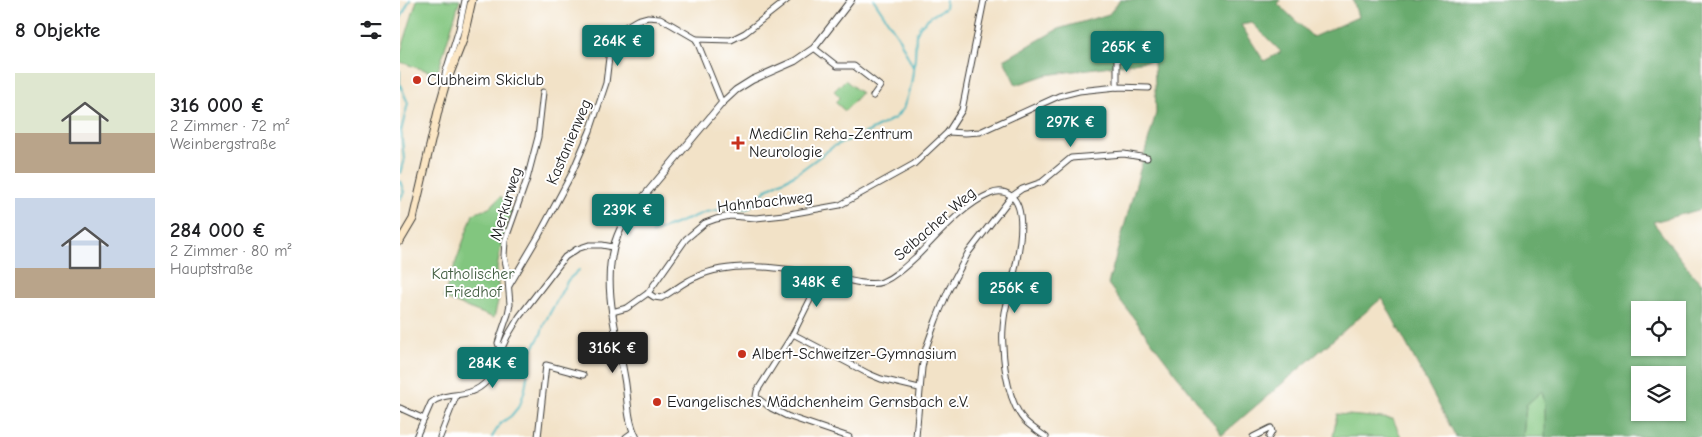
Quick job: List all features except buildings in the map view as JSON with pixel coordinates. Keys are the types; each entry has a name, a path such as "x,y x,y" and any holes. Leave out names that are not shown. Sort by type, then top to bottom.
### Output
{"main road":[{"path":"400,241 413,219 445,86 463,40 472,0"}],"street":[{"path":"445,86 445,74 459,29 465,0"},
{"path":"722,103 696,39 731,40 745,33 787,0"},
{"path":"626,437 635,435 612,312 609,280 612,247 621,226 722,103 736,90 752,80 795,61 814,48 850,0"},
{"name":"Hahnbachweg","path":"612,312 627,308 648,293 686,239 705,223 730,216 756,218 840,205 914,164 948,132 962,110 984,0"},
{"name":"Kastanienweg","path":"509,286 571,175 590,131 606,83 610,49 625,27 637,20 648,17 660,18 696,39"},
{"path":"814,48 837,66 854,66 880,86 873,96"},
{"path":"1117,58 1117,87"},
{"path":"948,132 980,132 1059,96 1079,91 1117,87 1149,88"},
{"name":"Merkurweg","path":"501,351 498,343 510,304 504,256 505,241 527,179 538,137 543,92"},
{"path":"916,437 919,388 926,348 942,306 956,274 968,253 1012,196 1022,189 1042,182 1071,158 1124,154 1147,158"},
{"name":"Selbacher Weg","path":"648,293 654,298 661,298 697,276 724,269 778,269 868,283 881,283 907,265 974,203 988,194 996,192 1012,196"},
{"path":"1012,196 1019,208 1021,227 1019,249 1002,331 1004,361 1012,399 1019,414 1028,424 1046,437"},
{"path":"416,437 431,403 436,399 471,392 483,385 490,375 507,337 519,318 565,257 577,249 590,245 612,247"},
{"path":"820,275 819,282 793,334 757,391 756,397 771,408 787,416 849,437"},
{"path":"793,334 869,374 881,379 919,388"},
{"path":"538,437 546,365 583,375"},
{"path":"440,437 456,396"},
{"path":"400,408 424,418"},
{"path":"1253,437 1271,428 1271,435"}],"green space":[{"path":"417,0 460,0 437,74 400,62 400,55"},
{"path":"1120,0 1280,0 1278,4 1313,37 1358,17 1353,0 1702,0 1702,209 1653,222 1694,276 1702,283 1702,437 1545,437 1545,405 1542,391 1526,405 1523,437 1456,437 1382,298 1222,435 1108,284 1156,113 1154,60 1046,75 1016,85 1004,60 1058,29 1109,14","holes":["1252,23 1281,52 1264,61 1241,25"]},
{"path":"845,80 861,93 845,111 835,102 840,97 834,91"},
{"name":"Katholischer Friedhof","path":"501,196 512,212 502,242 497,268 499,297 494,318 443,298 473,214 489,208"},
{"path":"1542,390 1545,405 1546,435 1545,437 1523,437 1526,405"},
{"path":"1337,414 1393,419 1401,437 1333,437"}],"waterway":[{"path":"400,20 410,0"},
{"path":"874,0 898,36 913,67"},
{"path":"652,233 706,212 749,208 767,189 796,174 834,146 895,118 903,109 911,85 916,34 920,26 930,17 945,8 946,0"},
{"path":"400,71 400,84"},
{"path":"400,85 408,103 401,131 404,159 400,173"},
{"path":"400,181 404,192 400,199"},
{"path":"492,437 501,423 511,416 520,405 525,389 531,352 568,280 579,270"}],"place":[{"name":"Clubheim Skiclub","path":"417,80"},
{"name":"MediClin Reha-Zentrum Neurologie","path":"738,143"},
{"name":"Albert-Schweitzer-Gymnasium","path":"742,354"},
{"name":"Evangelisches Mädchenheim Gernsbach e.V.","path":"657,402"}]}
